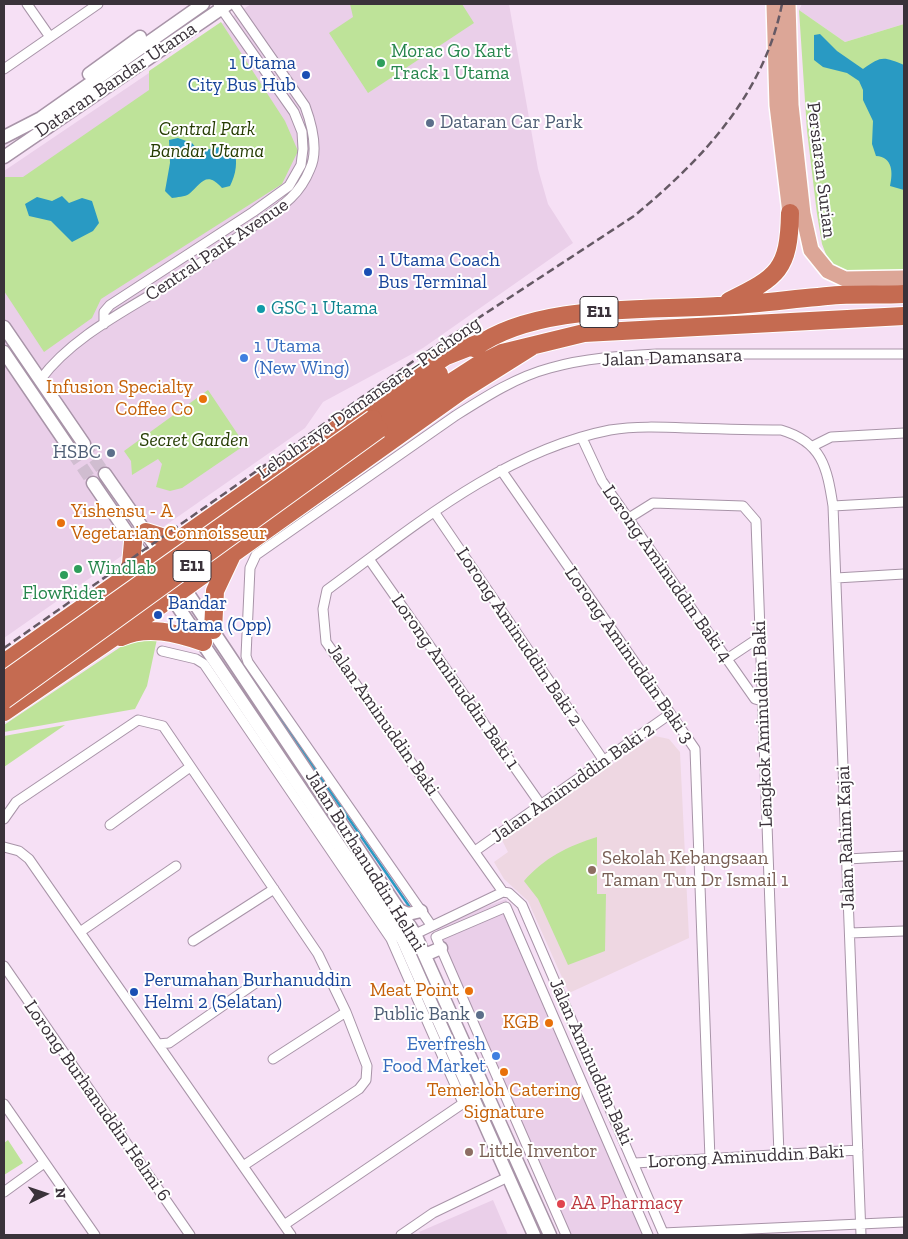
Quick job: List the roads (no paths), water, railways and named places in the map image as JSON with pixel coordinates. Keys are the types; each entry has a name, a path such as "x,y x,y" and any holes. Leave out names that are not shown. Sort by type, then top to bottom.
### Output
{"highway":[{"path":"720,306 764,285 777,272 786,258 790,213"},
{"name":"Lebuhraya Damansara–Puchong","path":"4,700 376,424 410,395 482,342 524,324 579,313 720,306 840,295 904,294"},
{"name":"Lebuhraya Damansara–Puchong","path":"4,681 376,424 502,352 531,347 584,333 621,329 900,318"},
{"path":"4,662 185,537 365,409 446,356 482,342"},
{"path":"4,712 106,644 461,390 531,347"},
{"path":"125,579 139,537 168,539 185,537"},
{"path":"185,537 188,562 200,571 210,568"},
{"path":"106,644 131,632 152,631 186,636 208,636 215,591 232,554"},
{"path":"76,612 83,611 130,581 136,582 148,592 152,600 149,612"}],"main road":[{"path":"4,136 189,4"},
{"name":"Dataran Bandar Utama","path":"4,136 41,118 202,4"},
{"name":"Persiaran Surian","path":"774,4 778,105 790,213"},
{"name":"Persiaran Surian","path":"788,4 791,105 803,214 811,250 828,271 845,279 904,278"},
{"name":"Persiaran Surian","path":"789,21 794,4"},
{"name":"Dataran Bandar Utama","path":"4,157 223,5"},
{"path":"4,327 84,444"},
{"path":"4,352 72,452"},
{"path":"105,474 139,537"},
{"path":"93,483 139,537"},
{"name":"Jalan Burhanuddin Helmi","path":"139,537 415,934 550,1235"},
{"name":"Jalan Burhanuddin Helmi","path":"208,636 402,940 468,1100 508,1177 534,1235"},
{"path":"400,911 408,914 421,911"},
{"path":"425,955 438,943"}],"street":[{"path":"27,4 50,37"},
{"path":"4,69 98,4"},
{"name":"Central Park Avenue","path":"40,380 54,362 104,324 211,257 294,198 311,168 314,149 312,126 304,106 234,4"},
{"name":"Central Park Avenue","path":"104,324 104,312 110,305 289,186 300,165 303,149 302,132 294,112 223,5"},
{"name":"Jalan Damansara","path":"256,555 470,406 516,382 550,368 586,361 657,354 904,354"},
{"name":"Jalan Aminuddin Baki","path":"664,1234 614,1114 522,905 509,893 502,892 475,851 326,642 323,609 327,590 435,513 502,470 582,438 610,430 640,427 781,430 798,435 813,446"},
{"path":"813,446 831,437 904,432"},
{"name":"Lorong Aminuddin Baki 4","path":"582,438 602,481 755,699 762,701"},
{"name":"Jalan Rahim Kajai","path":"813,446 826,469 833,506 861,1235"},
{"name":"Lorong Aminuddin Baki 3","path":"502,470 695,749 710,1159"},
{"path":"833,506 904,502"},
{"name":"Lengkok Aminuddin Baki","path":"629,518 653,503 743,506 756,521 779,1155"},
{"name":"Lorong Aminuddin Baki 2","path":"435,513 604,761"},
{"name":"Jalan Burhanuddin Helmi","path":"256,555 250,568 246,656 248,662 431,925"},
{"name":"Lorong Aminuddin Baki 1","path":"369,559 541,805"},
{"path":"836,578 904,574"},
{"path":"726,658 760,637"},
{"name":"Jalan Burhanuddin Helmi","path":"162,651 196,659 204,664 391,939 468,1100"},
{"name":"Jalan Aminuddin Baki 2","path":"475,851 670,714"},
{"path":"4,819 16,802 138,720 163,726 318,954 346,1012 367,1066 366,1080 359,1089 243,1166"},
{"path":"110,825 190,767"},
{"path":"4,848 19,851 29,859 291,1235"},
{"path":"847,859 904,856"},
{"path":"80,932 176,866"},
{"path":"193,941 274,889"},
{"path":"402,940 502,892"},
{"path":"438,943 475,920 506,907 597,1122 647,1232 659,1223"},
{"path":"470,908 475,920"},
{"path":"850,933 904,931"},
{"name":"Jalan Burhanuddin Helmi","path":"438,943 566,1235"},
{"name":"Lorong Burhanuddin Helmi 6","path":"4,966 190,1235"},
{"path":"158,1044 170,1043 257,982"},
{"path":"273,1058 346,1012"},
{"path":"284,1225 468,1100"},
{"path":"4,1104 7,1117 44,1163 95,1235"},
{"path":"597,1122 614,1114"},
{"name":"Lorong Aminuddin Baki","path":"635,1163 858,1150"},
{"path":"515,1157 529,1151"},
{"path":"4,1192 44,1163"},
{"path":"401,1235 434,1213 508,1177"},
{"path":"664,1234 904,1222"}],"water":[{"path":"820,34 837,51 863,69 882,59 904,65 904,190 890,186 891,171 889,163 886,159 876,156 872,144 873,121 863,100 863,90 859,81 847,73 823,67 814,60 814,35"},
{"path":"178,138 192,143 198,150 234,148 236,168 230,186 222,188 208,179 200,183 189,194 172,198 165,191 170,163 169,140"},
{"path":"62,196 69,203 82,198 92,201 99,223 93,231 72,242 51,221 29,216 25,204 37,197 52,201"}],"waterway":[{"path":"252,678 411,909"}],"tunnel":[{"path":"84,444 105,474"},
{"path":"72,452 93,483"}],"railway":[{"path":"4,648 425,353 634,216 684,171 727,122 745,96 761,67 773,37 782,4"}],"place":[{"name":"Morac Go Kart Track 1 Utama","path":"381,63"},
{"name":"1 Utama City Bus Hub","path":"306,75"},
{"name":"Dataran Car Park","path":"430,123"},
{"name":"1 Utama Coach Bus Terminal","path":"368,272"},
{"name":"GSC 1 Utama","path":"261,309"},
{"name":"1 Utama (New Wing)","path":"244,358"},
{"name":"Infusion Specialty Coffee Co","path":"203,399"},
{"name":"HSBC","path":"111,453"},
{"name":"Yishensu - A Vegetarian Connoisseur","path":"61,523"},
{"name":"Windlab","path":"78,569"},
{"name":"FlowRider","path":"64,575"},
{"name":"Bandar Utama (Opp)","path":"158,615"},
{"name":"Sekolah Kebangsaan Taman Tun Dr Ismail 1","path":"592,870"},
{"name":"Meat Point","path":"469,991"},
{"name":"Perumahan Burhanuddin Helmi 2 (Selatan)","path":"134,992"},
{"name":"Public Bank","path":"480,1015"},
{"name":"KGB","path":"549,1023"},
{"name":"Everfresh Food Market","path":"496,1056"},
{"name":"Temerloh Catering Signature","path":"504,1072"},
{"name":"Little Inventor","path":"469,1152"},
{"name":"AA Pharmacy","path":"561,1204"}],"park label":[{"name":"Central Park Bandar Utama","path":"207,141"},
{"name":"Secret Garden","path":"194,441"}]}
